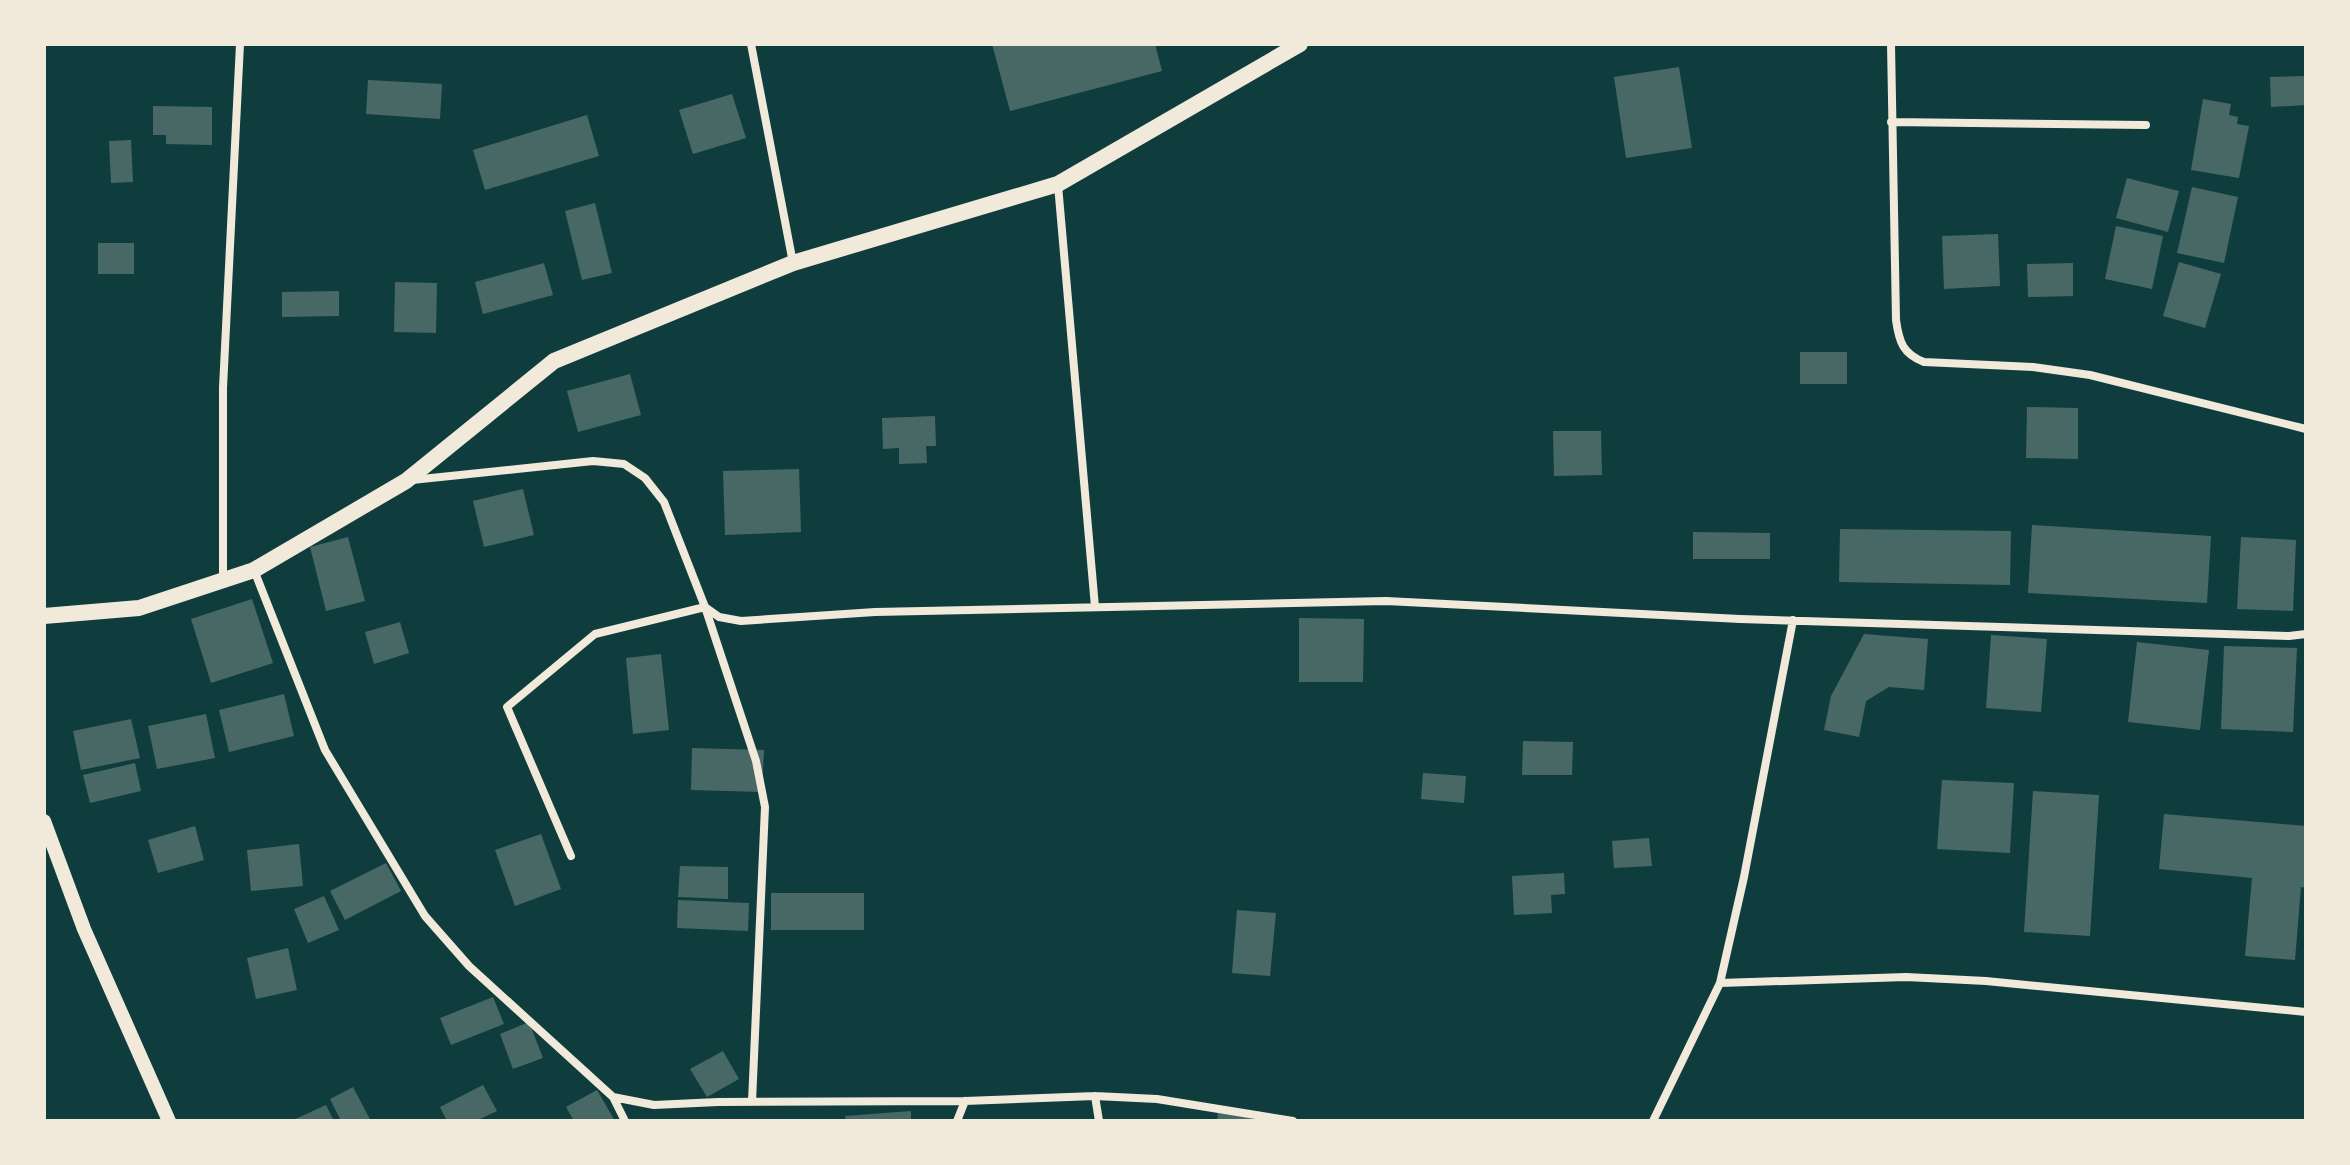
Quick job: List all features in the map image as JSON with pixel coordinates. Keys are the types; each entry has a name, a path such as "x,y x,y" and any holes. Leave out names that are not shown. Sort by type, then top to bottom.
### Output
{"main road":[{"path":"44,616 139,608 254,570 406,481 554,361 793,263 1058,184 1300,44"}],"street":[{"path":"223,580 223,388 240,44"},
{"path":"751,44 793,263"},
{"path":"1891,44 1896,320 1899,341 1909,356 1924,362 2033,367 2090,375 2306,429"},
{"path":"1891,122 2146,125"},
{"path":"1058,184 1095,607"},
{"path":"406,481 593,461 624,464 645,478 664,502 705,607 756,761 765,807 752,1102"},
{"path":"254,570 325,750 425,916 469,966 613,1097 625,1121"},
{"path":"571,856 507,707 595,634 705,607 719,617 741,621 875,612 1386,601 1793,620 2289,636 2306,634"},
{"path":"1653,1121 1720,983 1744,877 1793,620"},
{"path":"44,821 84,929 169,1121"},
{"path":"1720,983 1919,978 1986,981 2306,1012"},
{"path":"613,1097 654,1105 1095,1096 1157,1099 1291,1121"},
{"path":"1095,1096 1099,1121"},
{"path":"957,1121 965,1101"}],"building":[{"path":"992,44 1155,44 1162,71 1010,111"},
{"path":"1679,67 1692,148 1626,158 1614,77"},
{"path":"2306,76 2306,105 2271,107 2270,77"},
{"path":"368,80 442,84 440,119 366,114"},
{"path":"732,94 746,138 693,154 679,110"},
{"path":"2203,99 2231,104 2229,115 2238,117 2237,124 2249,126 2239,178 2191,170"},
{"path":"153,106 212,107 212,145 166,144 166,135 153,135"},
{"path":"587,115 599,156 485,190 473,150"},
{"path":"131,140 133,182 111,183 109,141"},
{"path":"2127,178 2179,191 2168,232 2116,218"},
{"path":"2192,187 2238,197 2224,263 2177,253"},
{"path":"595,203 612,273 582,280 565,211"},
{"path":"2116,226 2163,236 2152,289 2105,279"},
{"path":"1998,234 2000,286 1944,289 1942,236"},
{"path":"98,243 134,243 134,274 98,274"},
{"path":"2179,262 2221,274 2205,328 2163,316"},
{"path":"544,263 553,295 483,314 475,282"},
{"path":"2073,263 2073,296 2028,297 2027,264"},
{"path":"395,282 437,283 436,333 394,332"},
{"path":"339,291 339,316 282,317 282,292"},
{"path":"1800,352 1847,352 1847,384 1800,384"},
{"path":"630,374 641,415 578,432 567,391"},
{"path":"2027,407 2078,408 2078,459 2026,458"},
{"path":"935,416 936,446 926,446 927,463 899,464 899,448 883,449 882,418"},
{"path":"1553,431 1601,431 1602,475 1554,476"},
{"path":"799,469 801,532 725,535 723,471"},
{"path":"523,489 534,535 484,547 473,501"},
{"path":"2032,525 2211,536 2207,603 2028,593"},
{"path":"1840,529 2011,531 2010,585 1839,582"},
{"path":"1693,532 1770,533 1770,559 1693,559"},
{"path":"348,537 365,601 326,611 310,547"},
{"path":"2241,537 2296,540 2293,611 2237,609"},
{"path":"252,599 273,663 211,683 191,619"},
{"path":"1299,618 1364,619 1363,682 1299,682"},
{"path":"400,622 409,653 374,664 365,632"},
{"path":"1864,634 1928,639 1924,690 1889,687 1866,701 1859,737 1824,730 1831,696"},
{"path":"1991,635 2047,639 2041,712 1986,708"},
{"path":"2137,642 2209,650 2200,730 2128,722"},
{"path":"2224,646 2297,648 2293,732 2221,729"},
{"path":"661,654 669,730 633,734 626,658"},
{"path":"284,694 294,736 229,752 219,710"},
{"path":"206,714 215,758 157,769 148,726"},
{"path":"131,719 140,758 81,770 73,731"},
{"path":"1523,741 1573,742 1572,775 1522,775"},
{"path":"692,748 764,750 762,792 691,790"},
{"path":"135,763 141,791 90,803 83,775"},
{"path":"1423,773 1466,776 1464,803 1421,799"},
{"path":"1942,780 2014,783 2010,853 1937,849"},
{"path":"2033,791 2099,795 2090,936 2024,932"},
{"path":"2164,814 2306,826 2306,888 2301,887 2295,960 2245,956 2252,878 2159,869"},
{"path":"195,826 204,860 158,873 148,840"},
{"path":"541,834 561,889 515,906 495,850"},
{"path":"1649,838 1652,866 1614,868 1612,841"},
{"path":"299,844 303,886 251,891 247,850"},
{"path":"386,863 401,891 345,920 330,891"},
{"path":"680,866 728,867 728,899 678,897"},
{"path":"1564,873 1565,894 1551,895 1552,913 1514,915 1512,876"},
{"path":"771,893 864,893 864,930 771,930"},
{"path":"324,896 339,930 308,943 294,909"},
{"path":"678,900 749,903 748,931 677,928"},
{"path":"1237,910 1276,913 1270,976 1232,973"},
{"path":"288,948 297,990 256,999 247,958"},
{"path":"493,997 504,1024 451,1045 440,1018"},
{"path":"529,1022 543,1058 513,1069 500,1034"},
{"path":"723,1051 739,1079 707,1097 690,1069"},
{"path":"483,1085 497,1111 476,1121 447,1121 440,1107"},
{"path":"353,1087 371,1121 341,1121 330,1099"},
{"path":"597,1090 615,1121 574,1121 566,1107"},
{"path":"326,1105 334,1121 291,1121"},
{"path":"911,1111 911,1121 846,1121 845,1116"},
{"path":"1218,1113 1252,1117 1251,1121 1217,1121"}]}
